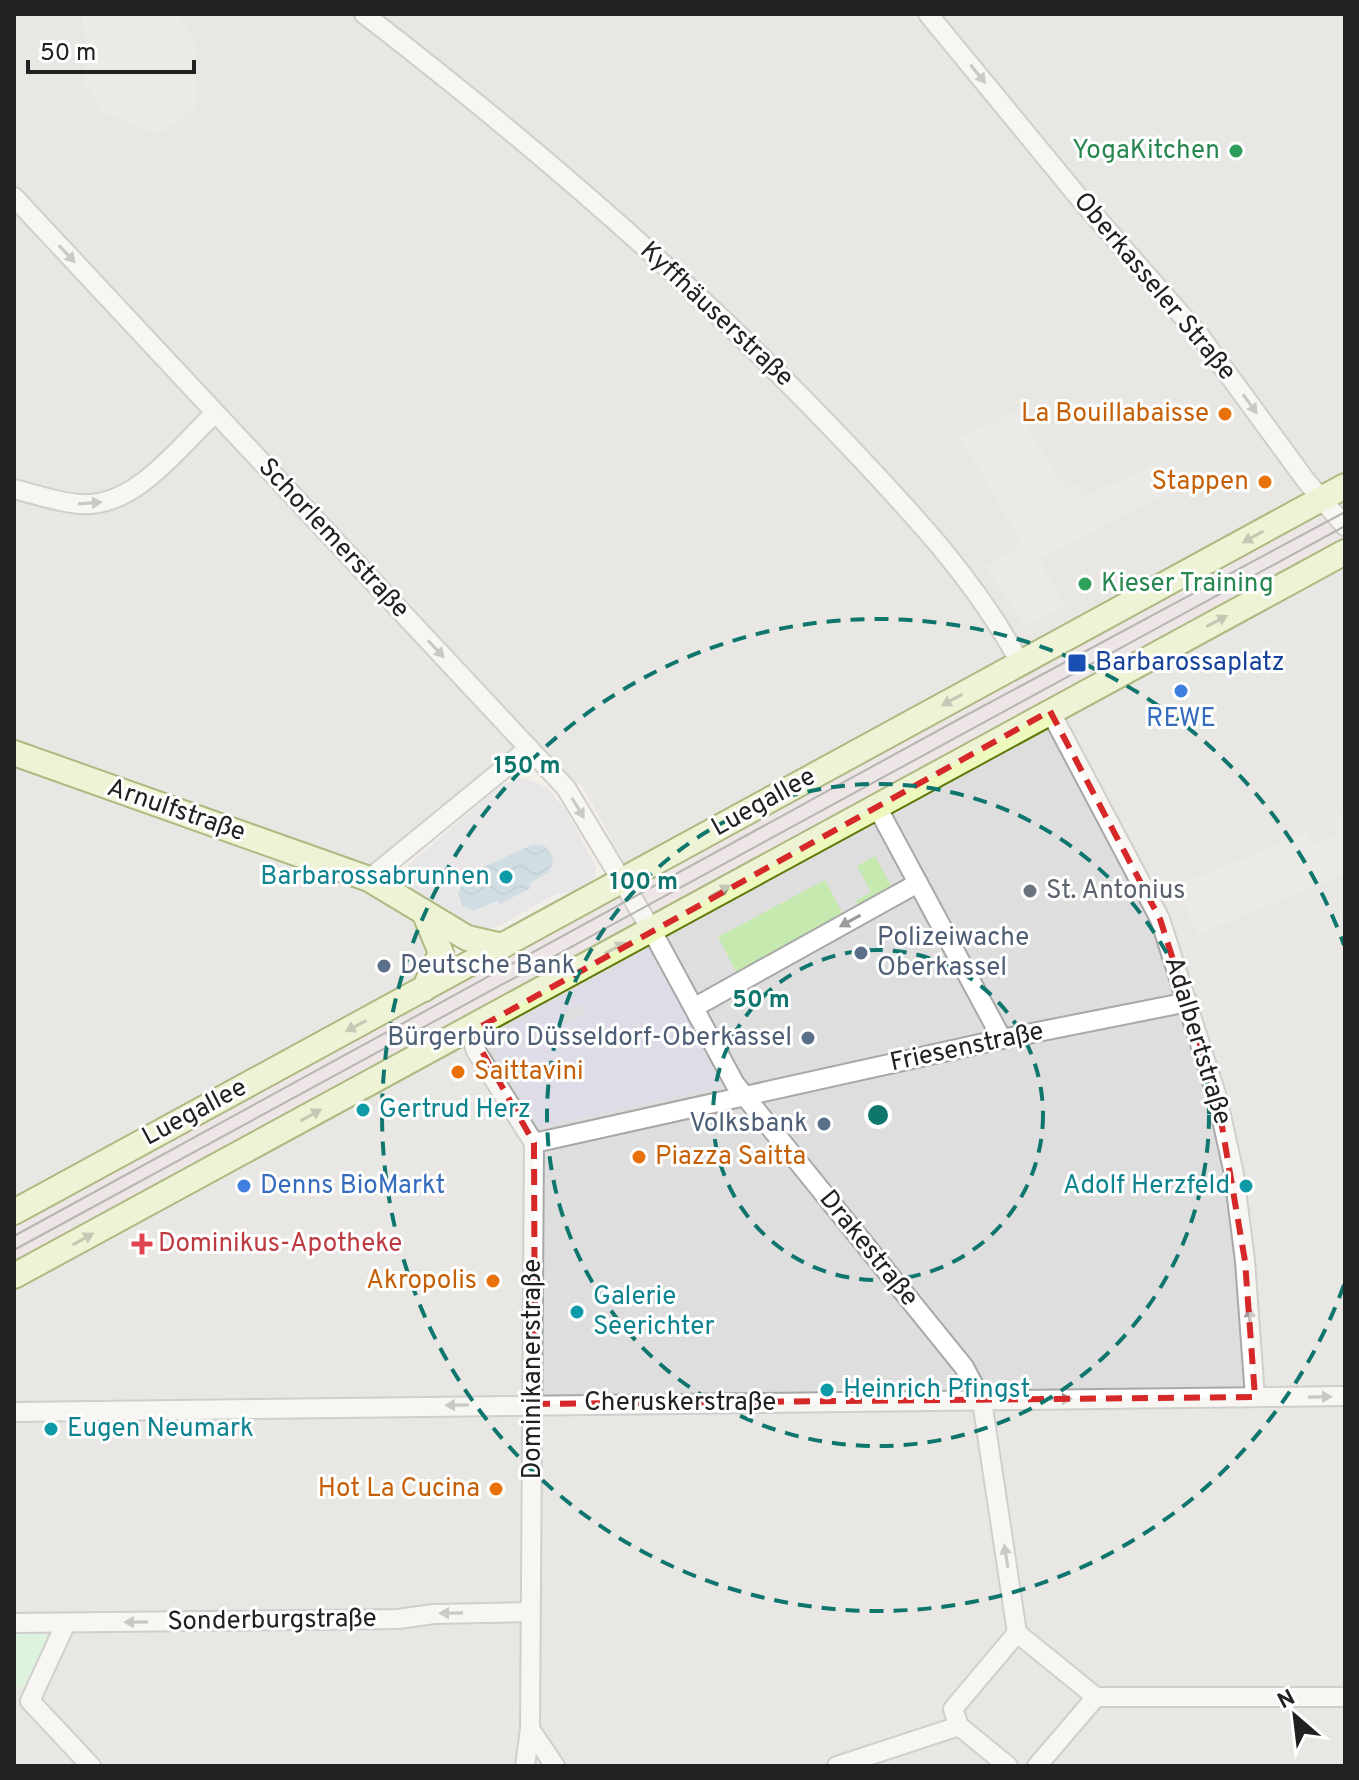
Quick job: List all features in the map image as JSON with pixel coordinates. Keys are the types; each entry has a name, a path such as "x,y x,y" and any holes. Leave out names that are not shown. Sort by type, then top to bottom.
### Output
{"main road":[{"name":"Luegallee","path":"14,1212 502,946 628,889 1020,663 1345,486"},
{"path":"14,1276 1345,552"},
{"name":"Arnulfstraße","path":"14,753 369,879 467,938 502,946"},
{"path":"424,912 441,953 424,989"}],"street":[{"name":"Kyffhäuserstraße","path":"364,14 543,155 773,365 929,531 972,588 1020,663"},
{"name":"Oberkasseler Straße","path":"928,14 1081,200 1200,336 1321,499 1345,526"},
{"name":"Schorlemerstraße","path":"14,197 566,788 628,889"},
{"path":"14,489 78,504 97,504 121,497 215,413"},
{"name":"Adalbertstraße","path":"1050,711 1160,919 1217,1097 1234,1174 1255,1397"},
{"path":"369,879 529,748"},
{"path":"876,805 1002,1039"},
{"path":"695,1007 918,883"},
{"name":"Drakestraße","path":"628,889 728,1072 964,1367 982,1401 1017,1633"},
{"name":"Friesenstraße","path":"747,1098 1002,1039 1188,1002"},
{"path":"473,1026 472,1039 476,1051 534,1143 747,1098"},
{"name":"Dominikanerstraße","path":"525,1766 530,1729 529,1612 535,1404 534,1143"},
{"name":"Cheruskerstraße","path":"14,1412 1345,1396"},
{"name":"Sonderburgstraße","path":"14,1623 398,1619 434,1614 529,1612"},
{"path":"66,1623 30,1701 91,1766"},
{"path":"1008,1766 959,1726 953,1709 1017,1633 1096,1697 1345,1697"},
{"path":"1037,1766 1096,1697"},
{"path":"837,1766 959,1726"},
{"path":"530,1729 555,1766"}],"highlighted area":[{"path":"1050,711 1160,919 1217,1097 1245,1261 1255,1397 535,1404 534,1143 471,1032"}],"shaded area":[{"path":"14,14 1345,14 1345,475 626,866 583,787 528,742 369,872 14,748"},
{"path":"82,14 179,16 196,44 196,107 157,135 99,110 92,93 84,88 86,30 82,29"},
{"path":"1017,409 1066,490 1078,483 1084,496 1160,464 1182,484 1040,560 1064,607 1026,627 985,567 1022,544 960,437 982,425 996,423"},
{"path":"1345,498 1345,546 14,1266 14,1222"},
{"path":"1345,561 1345,1766 14,1766 14,1289"},
{"path":"14,759 368,882 418,911 436,952 424,985 14,1203"},
{"path":"521,778 546,787 565,809 596,867 594,879 574,891 556,894 501,925 475,933 414,894 406,877 408,865 502,785","holes":["534,845 550,851 553,863 545,875 528,884 530,887 480,910 459,900 458,889 463,882"]},
{"path":"1345,815 1345,874 1197,935 1177,885 1308,832 1313,845 1339,834 1333,819"},
{"path":"649,949 717,1074 719,1084 712,1089 538,1127 493,1049 492,1036","holes":["581,1004 585,1013 565,1024 561,1014"]}],"green space":[{"path":"875,856 894,891 860,909 856,901 871,892 857,866"},
{"path":"825,880 846,920 739,977 718,937"},
{"path":"14,1633 45,1633 48,1639 24,1688 14,1686"}],"water":[{"name":"Barbarossabrunnen","path":"532,845 547,848 552,854 553,863 548,873 529,884 531,888 500,904 497,901 474,911 462,906 458,893 463,882 482,872 481,868"}],"tram line":[{"path":"14,1236 961,718 1345,512"},
{"path":"14,1250 1345,526"}],"place":[{"name":"YogaKitchen","path":"1236,151"},
{"name":"La Bouillabaisse","path":"1225,414"},
{"name":"Stappen","path":"1265,482"},
{"name":"Kieser Training","path":"1085,584"},
{"name":"Barbarossaplatz","path":"1077,663"},
{"name":"REWE","path":"1181,691"},
{"name":"Barbarossabrunnen","path":"506,877"},
{"name":"St. Antonius","path":"1030,891"},
{"name":"Polizeiwache Oberkassel","path":"861,953"},
{"name":"Deutsche Bank","path":"384,966"},
{"name":"Bürgerbüro Düsseldorf-Oberkassel","path":"808,1038"},
{"name":"Saittavini","path":"458,1072"},
{"name":"Gertrud Herz","path":"363,1110"},
{"name":"Volksbank","path":"824,1124"},
{"name":"Piazza Saitta","path":"639,1157"},
{"name":"Denns BioMarkt","path":"244,1186"},
{"name":"Adolf Herzfeld","path":"1246,1186"},
{"name":"Dominikus-Apotheke","path":"142,1244"},
{"name":"Akropolis","path":"493,1281"},
{"name":"Galerie Seerichter","path":"577,1312"},
{"name":"Heinrich Pfingst","path":"827,1390"},
{"name":"Eugen Neumark","path":"51,1429"},
{"name":"Hot La Cucina","path":"496,1489"}]}
